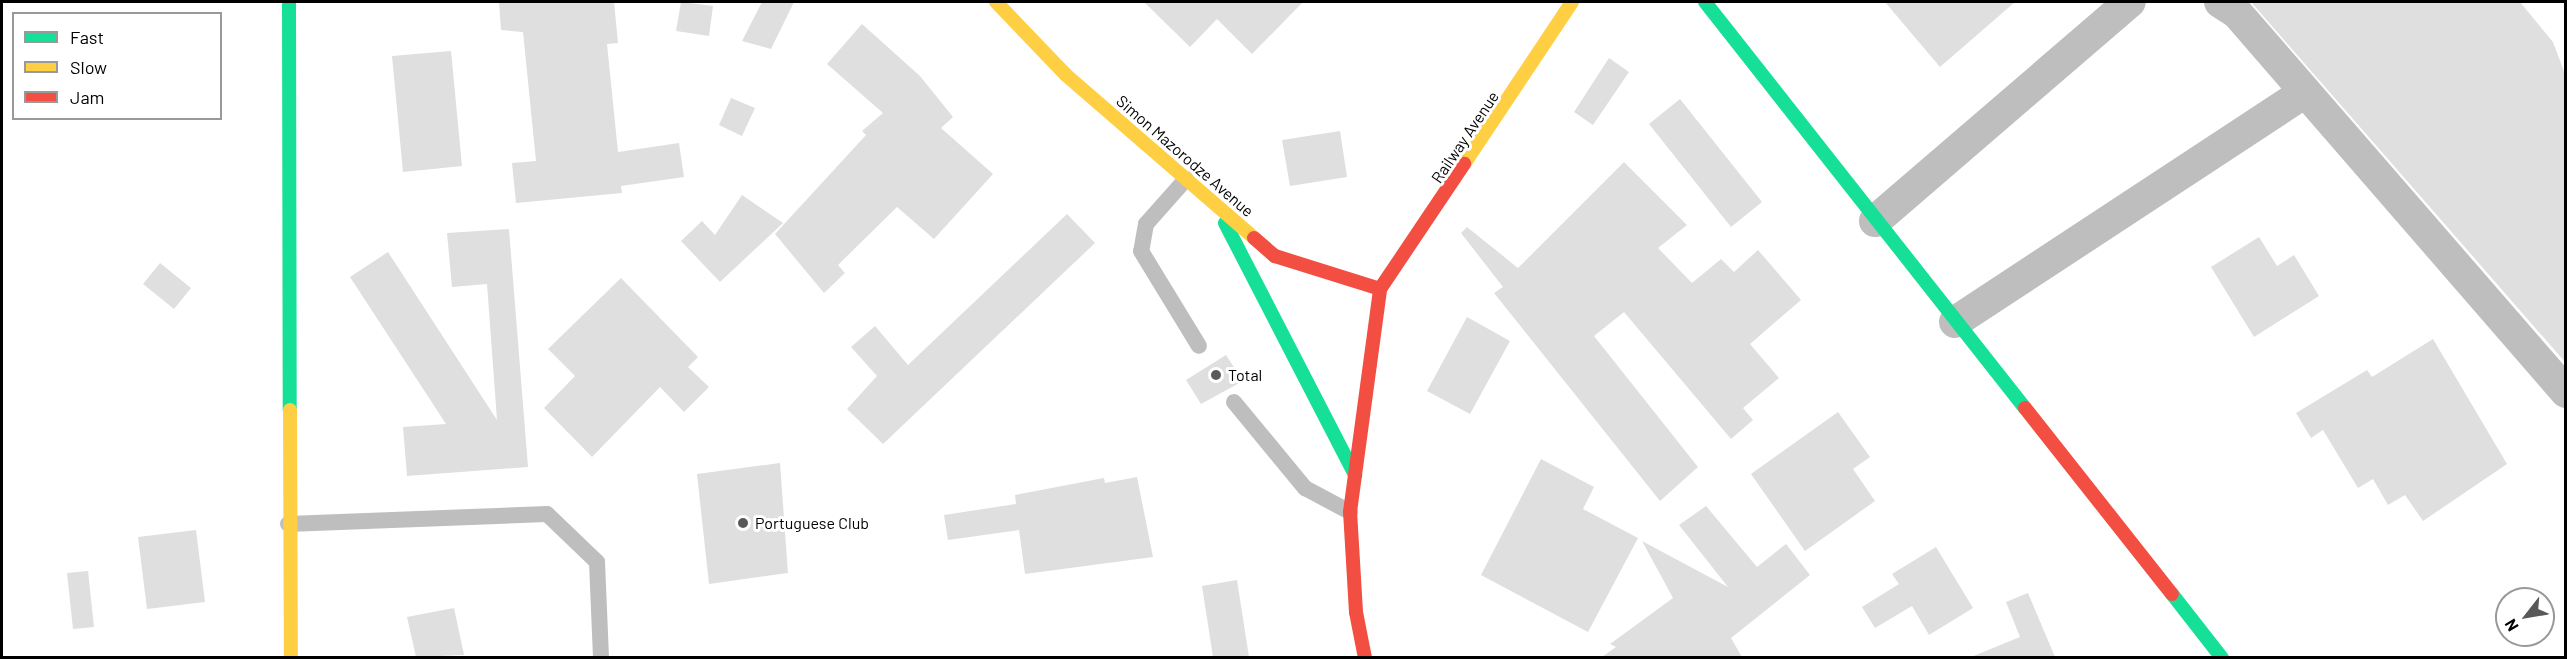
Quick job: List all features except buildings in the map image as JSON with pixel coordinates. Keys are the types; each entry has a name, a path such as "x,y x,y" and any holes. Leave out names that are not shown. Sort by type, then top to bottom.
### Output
{"street":[{"path":"289,2 288,524 291,657"},
{"name":"Simon Mazorodze Avenue","path":"996,2 1066,75 1275,256 1380,289"},
{"name":"Railway Avenue","path":"1380,289 1572,2"},
{"path":"1705,2 1875,221 2222,657"},
{"path":"1875,221 2130,2"},
{"path":"2220,2 2237,13 2565,392"},
{"path":"1955,322 2305,92"},
{"path":"1215,206 1274,310 1355,475"},
{"path":"1365,657 1356,612 1350,512 1380,289"}],"lane":[{"path":"1186,179 1146,224 1141,251 1199,346"},
{"path":"1234,402 1305,488 1350,512"},
{"path":"288,524 547,514 597,562 601,657"}],"traffic: fast":[{"path":"289,2 290,410"},
{"path":"1705,2 2025,408"},
{"path":"1225,223 1355,475"},
{"path":"2172,594 2222,658"}],"traffic: slow":[{"path":"996,2 1066,75 1254,238"},
{"path":"1464,164 1572,2"},
{"path":"290,410 291,658"}],"traffic: jam":[{"path":"1365,658 1356,612 1350,512 1380,289 1464,164"},
{"path":"1254,238 1275,256 1380,289"},
{"path":"2025,408 2172,594"}],"place":[{"name":"Total","path":"1216,375"},
{"name":"Portuguese Club","path":"743,523"}]}
